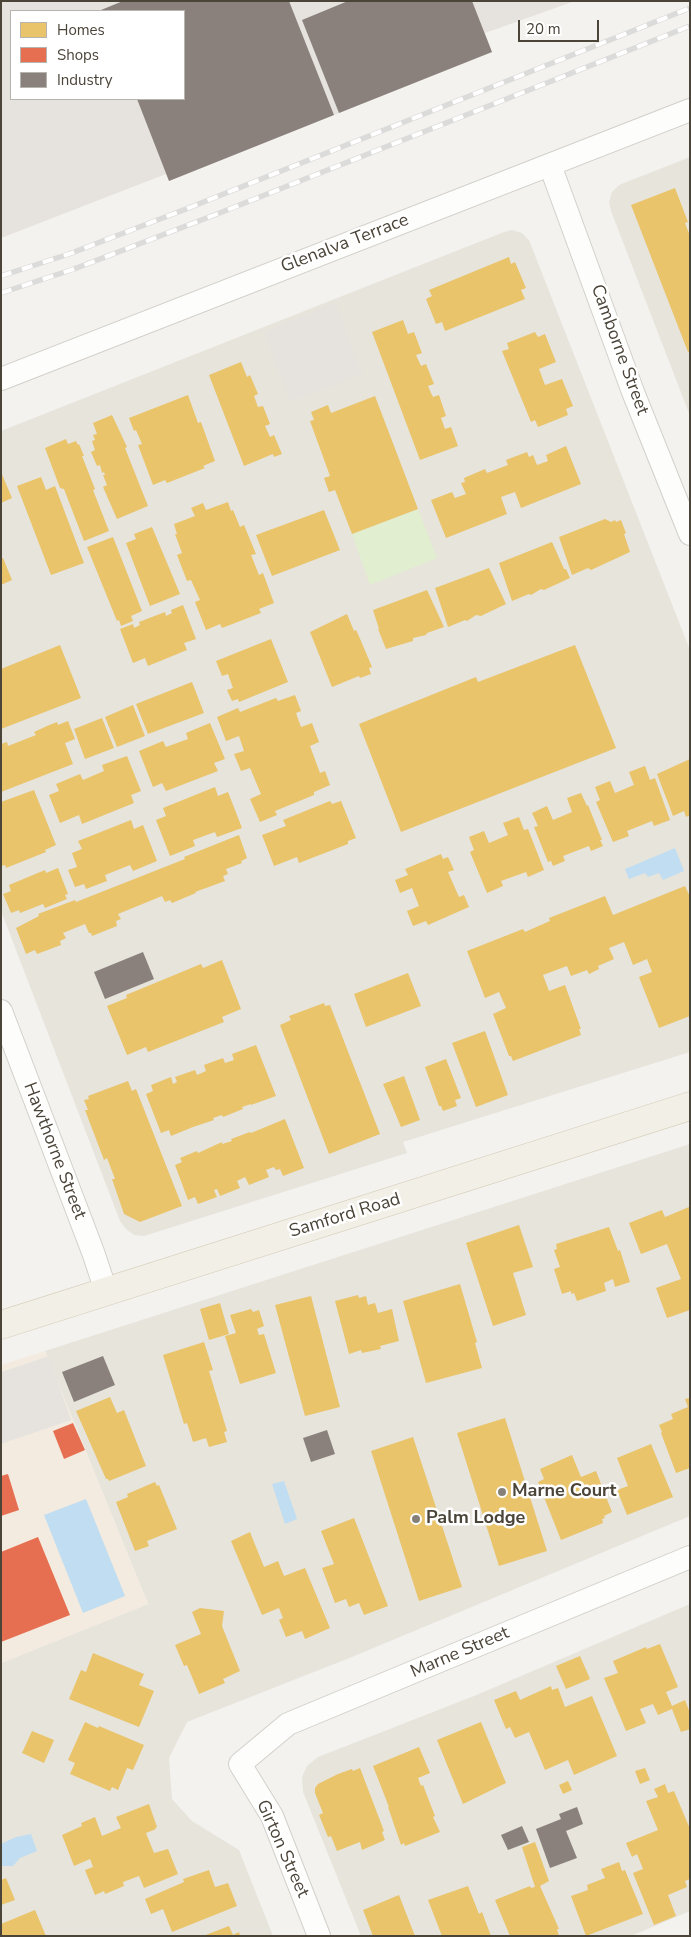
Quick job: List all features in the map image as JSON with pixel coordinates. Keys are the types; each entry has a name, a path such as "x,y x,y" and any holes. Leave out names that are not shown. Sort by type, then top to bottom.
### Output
{"main road":[{"name":"Samford Road","path":"1,1325 690,1106"}],"street":[{"name":"Glenalva Terrace","path":"1,379 690,110"},
{"name":"Camborne Street","path":"550,165 633,392 690,534"},
{"name":"Hawthorne Street","path":"1,1011 93,1252 106,1291"},
{"name":"Marne Street","path":"240,1764 288,1724 690,1557"},
{"name":"Girton Street","path":"240,1764 272,1816 319,1936"}],"shaded area":[{"path":"1,1 575,1 485,33 492,52 169,181 166,174 1,238"},
{"path":"690,157 690,416 609,202 612,192 619,185"},
{"path":"512,230 522,233 529,240 690,650 690,1052 403,1142 407,1153 144,1236 134,1235 120,1221 1,911 1,431"},
{"path":"335,303 362,374 291,402 264,332"},
{"path":"690,1144 690,1516 347,1659 187,1722 169,1758 172,1799 192,1821 239,1850 273,1936 1,1936 1,1663 148,1604 45,1351"},
{"path":"45,1351 148,1604 1,1663 1,1365"},
{"path":"49,1356 71,1420 1,1444 1,1372"},
{"path":"690,1604 690,1911 631,1936 361,1936 303,1792 302,1777 307,1766 318,1757 474,1696"}],"green space":[{"path":"418,509 437,558 370,585 352,534"}],"water":[{"path":"675,848 684,871 663,880 659,873 648,877 645,873 629,879 625,869"},
{"path":"284,1481 297,1519 285,1524 272,1484"},
{"path":"86,1499 125,1596 83,1613 44,1515"},
{"path":"31,1834 37,1851 20,1858 13,1866 1,1866 1,1844 16,1837"}],"building: Homes":[{"path":"675,188 688,222 685,223 690,236 690,351 688,352 631,205"},
{"path":"509,257 511,264 515,262 526,288 521,290 525,299 445,331 442,322 436,324 426,299 432,296 429,290"},
{"path":"403,320 408,334 414,332 422,353 416,355 421,366 426,364 434,384 428,386 433,397 439,395 446,416 441,418 445,429 451,427 458,446 420,460 372,332"},
{"path":"535,332 538,337 545,334 556,362 539,369 545,385 562,379 573,406 566,409 568,415 538,427 535,420 531,422 502,351 509,349 507,343"},
{"path":"241,362 247,377 250,375 258,394 254,396 258,407 263,406 270,424 265,426 270,437 274,435 282,454 274,457 273,454 244,466 209,375"},
{"path":"188,395 198,423 201,422 215,461 203,466 205,468 167,483 165,480 153,485 138,445 142,444 129,418"},
{"path":"375,396 418,509 352,534 335,490 329,492 324,478 330,476 310,421 314,420 311,412 328,405 331,413"},
{"path":"112,415 127,447 125,448 148,506 117,519 103,487 107,485 103,475 105,475 104,472 102,473 100,465 97,466 91,452 95,450 92,441 95,440 93,435 97,434 93,423"},
{"path":"66,439 68,444 76,441 79,444 95,489 93,490 109,531 84,541 64,489 60,488 45,448"},
{"path":"566,446 581,484 521,508 515,492 501,497 507,514 446,538 431,500 452,492 455,498 466,494 461,483 465,482 464,478 485,469 487,473 508,465 506,460 527,452 529,457 533,455 537,465 548,461 546,455"},
{"path":"1,472 12,498 1,503"},
{"path":"41,477 46,490 55,486 84,563 51,575 17,486"},
{"path":"228,502 240,527 244,525 256,554 251,555 259,575 263,573 274,603 259,609 261,613 222,628 220,624 206,630 195,602 200,600 191,580 187,581 177,555 182,553 175,534 177,534 174,524 195,516 191,508 203,503 206,510"},
{"path":"324,510 340,550 272,576 256,535"},
{"path":"605,519 611,522 621,520 630,552 591,570 588,568 572,575 559,537"},
{"path":"152,527 180,594 150,606 126,543 136,539 134,534"},
{"path":"113,537 142,611 131,616 133,621 121,626 119,620 117,621 87,547"},
{"path":"552,542 570,578 544,590 541,589 531,595 529,594 512,601 499,563"},
{"path":"3,558 12,580 1,585 1,559"},
{"path":"489,568 506,604 481,616 476,615 467,621 465,620 448,627 435,588"},
{"path":"427,590 444,627 426,635 413,638 413,641 386,649 373,610"},
{"path":"183,605 196,639 184,643 187,650 148,666 145,658 133,663 120,629 133,624 134,628 140,625 139,622 165,612 166,616 172,613 171,610"},
{"path":"347,614 372,667 369,668 371,674 360,678 359,676 332,687 310,632"},
{"path":"271,639 288,682 239,702 238,699 232,701 227,690 233,688 228,674 222,676 216,661"},
{"path":"60,645 81,698 1,729 1,669"},
{"path":"575,645 616,748 401,832 359,724 476,677 478,682"},
{"path":"192,682 204,713 148,734 136,704"},
{"path":"295,695 301,711 296,713 301,727 312,723 319,742 310,746 320,773 325,771 330,785 314,792 314,795 275,811 277,815 260,822 250,799 261,794 250,768 241,771 234,754 244,751 239,736 226,741 217,717 238,708 240,712 276,698 278,701"},
{"path":"133,705 145,736 117,747 105,717"},
{"path":"102,718 114,748 85,759 74,729"},
{"path":"68,721 75,739 65,743 73,764 1,792 1,744 7,742 8,746 36,735 34,732 47,726 57,722 58,725"},
{"path":"210,723 225,759 214,763 218,771 166,791 162,783 153,787 139,751 163,741 166,747 188,739 186,733"},
{"path":"127,756 141,791 131,795 134,803 82,824 79,815 60,823 49,795 59,791 56,784 80,774 83,780 104,771 102,765"},
{"path":"690,759 690,815 686,817 684,811 673,816 657,774"},
{"path":"645,766 650,780 655,778 670,820 654,826 652,821 627,831 629,836 613,842 596,802 600,800 595,787 610,781 615,793 634,785 629,772"},
{"path":"215,787 218,796 228,792 242,828 217,837 215,832 193,840 195,846 170,856 156,820 166,816 163,808"},
{"path":"34,790 56,845 45,850 46,852 6,868 5,865 1,866 1,802"},
{"path":"581,793 588,805 603,846 591,851 589,846 563,856 565,861 553,866 551,861 548,862 534,827 538,826 532,813 547,806 553,820 572,812 567,798"},
{"path":"330,801 332,804 341,801 356,838 348,841 348,844 299,863 297,857 274,866 262,835 286,826 283,820"},
{"path":"519,817 524,830 528,829 544,870 528,877 526,872 501,881 503,886 487,893 470,852 474,850 469,837 484,831 489,843 508,835 503,823"},
{"path":"131,820 134,829 143,825 157,861 133,871 130,865 105,875 107,881 86,889 84,884 75,887 68,870 77,867 72,853 82,849 78,841"},
{"path":"239,835 247,858 241,861 242,863 226,869 228,874 223,876 225,881 172,903 170,900 165,902 162,896 118,914 121,919 116,921 117,926 92,936 85,924 63,933 66,938 60,941 61,945 37,954 35,950 26,954 16,928 39,916 38,914 75,900 76,902 185,859 184,857"},
{"path":"441,854 443,859 448,857 454,870 448,872 459,897 464,895 469,907 428,925 426,921 413,926 407,911 419,906 412,888 400,893 395,880 408,875 405,869"},
{"path":"58,868 68,894 65,895 67,899 45,908 43,904 20,913 19,910 11,913 3,894 11,891 9,885 45,870 46,873"},
{"path":"685,886 690,897 690,1016 659,1028 639,977 652,972 647,959 633,965 624,942 609,948 614,959 598,966 599,969 589,974 587,970 571,976 567,966 543,975 549,991 565,985 581,1029 579,1029 581,1035 513,1061 511,1056 509,1056 493,1014 506,1008 499,992 485,998 467,951 523,929 525,932 550,921 549,918 605,896 613,915"},
{"path":"222,960 241,1009 222,1017 224,1022 148,1052 146,1047 127,1055 107,1006 127,998 126,995 201,964 203,968"},
{"path":"408,973 421,1006 366,1027 354,994"},
{"path":"324,1003 325,1006 330,1005 380,1134 329,1154 280,1025 291,1020 289,1016"},
{"path":"485,1031 508,1095 476,1107 452,1043"},
{"path":"256,1045 276,1096 242,1107 243,1109 223,1117 222,1115 213,1118 214,1120 171,1136 169,1130 161,1133 146,1094 153,1091 151,1085 171,1077 173,1084 177,1082 175,1077 195,1070 197,1075 206,1071 204,1065 223,1058 225,1063 234,1060 232,1054"},
{"path":"446,1059 461,1098 455,1100 457,1106 443,1111 441,1106 439,1106 425,1067"},
{"path":"404,1076 420,1120 401,1127 383,1084"},
{"path":"128,1081 132,1091 136,1089 182,1206 140,1222 124,1214 112,1179 115,1179 107,1158 104,1160 85,1110 88,1110 84,1100 89,1099 88,1096"},
{"path":"285,1119 304,1168 283,1176 280,1169 276,1170 274,1167 266,1170 269,1177 249,1185 245,1177 237,1181 240,1188 220,1196 217,1189 214,1190 217,1197 198,1204 195,1197 188,1200 175,1165 182,1162 180,1158 197,1151 198,1153 222,1142 222,1144 232,1141 231,1139"},
{"path":"689,1207 690,1310 667,1318 656,1288 681,1279 667,1244 641,1254 629,1223 662,1210 665,1217"},
{"path":"519,1225 533,1267 513,1273 526,1315 493,1326 466,1243"},
{"path":"609,1227 618,1251 620,1250 630,1282 615,1287 613,1279 604,1283 606,1291 577,1301 574,1293 571,1294 571,1291 562,1294 554,1269 560,1267 554,1250 557,1249 556,1244"},
{"path":"460,1284 477,1342 475,1343 482,1368 426,1383 403,1301"},
{"path":"358,1295 359,1298 366,1296 368,1305 375,1303 378,1313 392,1309 399,1341 380,1346 381,1349 362,1353 361,1350 349,1354 335,1301"},
{"path":"311,1296 340,1407 305,1416 275,1305"},
{"path":"220,1303 229,1334 209,1340 200,1309"},
{"path":"251,1309 253,1312 259,1310 264,1326 257,1329 259,1335 264,1334 276,1373 240,1384 225,1336 236,1333 230,1315"},
{"path":"204,1342 213,1370 209,1371 227,1431 224,1432 227,1442 209,1447 206,1438 193,1442 187,1423 184,1424 163,1355"},
{"path":"110,1397 117,1413 124,1410 146,1466 109,1481 106,1479 76,1411"},
{"path":"690,1398 690,1468 676,1473 659,1425 673,1419 671,1414 688,1407 685,1399"},
{"name":"Marne Court","path":"505,1418 547,1551 499,1566 457,1433"},
{"name":"Palm Lodge","path":"413,1437 462,1587 419,1601 371,1451"},
{"path":"651,1444 673,1497 627,1515 617,1490 628,1486 617,1458"},
{"path":"572,1455 581,1477 596,1471 612,1512 604,1516 605,1518 602,1519 603,1523 561,1540 538,1482 544,1479 540,1469"},
{"path":"155,1482 157,1486 159,1485 177,1529 147,1541 149,1546 135,1551 116,1502 128,1497 127,1494"},
{"path":"354,1518 388,1606 364,1615 359,1603 349,1607 346,1599 335,1603 322,1568 334,1564 321,1531"},
{"path":"250,1532 264,1567 278,1561 284,1576 305,1568 330,1628 305,1639 302,1631 286,1637 279,1620 283,1618 279,1608 262,1615 231,1541"},
{"path":"200,1608 224,1611 222,1626 240,1671 223,1679 225,1683 199,1694 187,1665 184,1666 175,1645 201,1634 192,1612"},
{"path":"660,1644 678,1687 666,1692 672,1706 685,1700 690,1713 690,1729 681,1732 672,1709 658,1715 653,1704 640,1709 646,1723 626,1731 604,1678 618,1673 613,1661 646,1647 647,1649"},
{"path":"93,1653 144,1674 139,1685 154,1691 139,1727 69,1699 81,1670 86,1672"},
{"path":"580,1656 590,1679 566,1689 556,1666"},
{"path":"551,1686 552,1690 558,1688 565,1707 592,1696 617,1756 574,1775 568,1760 545,1770 529,1732 515,1738 510,1727 506,1729 494,1700 516,1691 520,1700"},
{"path":"85,1722 144,1745 133,1770 127,1768 118,1790 112,1787 110,1791 70,1774 75,1763 68,1760"},
{"path":"481,1722 506,1783 463,1804 437,1740"},
{"path":"32,1731 54,1740 44,1763 22,1753"},
{"path":"419,1747 430,1773 418,1778 421,1786 423,1785 440,1832 405,1846 404,1843 401,1845 373,1766"},
{"path":"360,1768 384,1831 382,1832 385,1840 362,1850 360,1842 337,1851 331,1836 328,1837 319,1815 323,1813 315,1793 315,1788 318,1784 338,1774"},
{"path":"645,1768 650,1780 640,1784 635,1771"},
{"path":"568,1781 572,1790 563,1794 559,1785"},
{"path":"665,1784 668,1793 674,1791 690,1829 690,1879 685,1881 687,1887 668,1895 676,1916 654,1925 633,1873 643,1869 637,1854 632,1857 626,1843 658,1830 646,1801 658,1797 654,1789"},
{"path":"149,1804 157,1827 146,1833 154,1853 168,1849 178,1874 144,1888 139,1876 123,1882 124,1886 105,1894 104,1891 95,1895 85,1870 93,1867 90,1859 74,1866 62,1835 82,1826 81,1823 95,1817 102,1836 121,1828 116,1817"},
{"path":"535,1842 549,1881 540,1886 559,1929 557,1929 559,1936 510,1936 495,1900 530,1886 531,1888 535,1887 522,1847"},
{"path":"619,1862 622,1871 625,1870 643,1914 586,1936 571,1896 588,1890 587,1885 605,1878 601,1869"},
{"path":"209,1870 215,1887 228,1883 237,1906 172,1932 163,1909 151,1914 145,1899 184,1882 183,1879"},
{"path":"6,1878 15,1900 1,1905 1,1880"},
{"path":"468,1886 479,1914 482,1912 491,1936 442,1936 428,1900"},
{"path":"399,1895 415,1936 373,1936 363,1910"},
{"path":"35,1910 46,1936 1,1936 1,1924"},
{"path":"229,1926 233,1935 239,1932 240,1936 203,1936"}],"building: Shops":[{"path":"73,1423 85,1450 64,1459 53,1431"},
{"path":"8,1474 19,1510 1,1516 1,1476"},
{"path":"38,1537 70,1615 1,1642 1,1552"}],"building: Industry":[{"path":"123,1 289,1 334,115 169,181 137,100 185,100 185,10 101,10"},
{"path":"348,1 472,1 492,52 339,113 302,20"},
{"path":"143,952 154,979 105,999 94,972"},
{"path":"103,1356 115,1385 74,1402 62,1372"},
{"path":"327,1430 335,1454 311,1462 303,1438"},
{"path":"577,1807 583,1824 566,1831 577,1858 550,1868 536,1829 561,1819 559,1814"},
{"path":"522,1826 529,1842 508,1850 501,1835"}],"railway":[{"path":"1,276 69,254 186,209 690,8"},
{"path":"1,293 74,269 217,214 690,26"}],"place":[{"name":"Marne Court","path":"502,1492"},
{"name":"Palm Lodge","path":"416,1519"}]}
